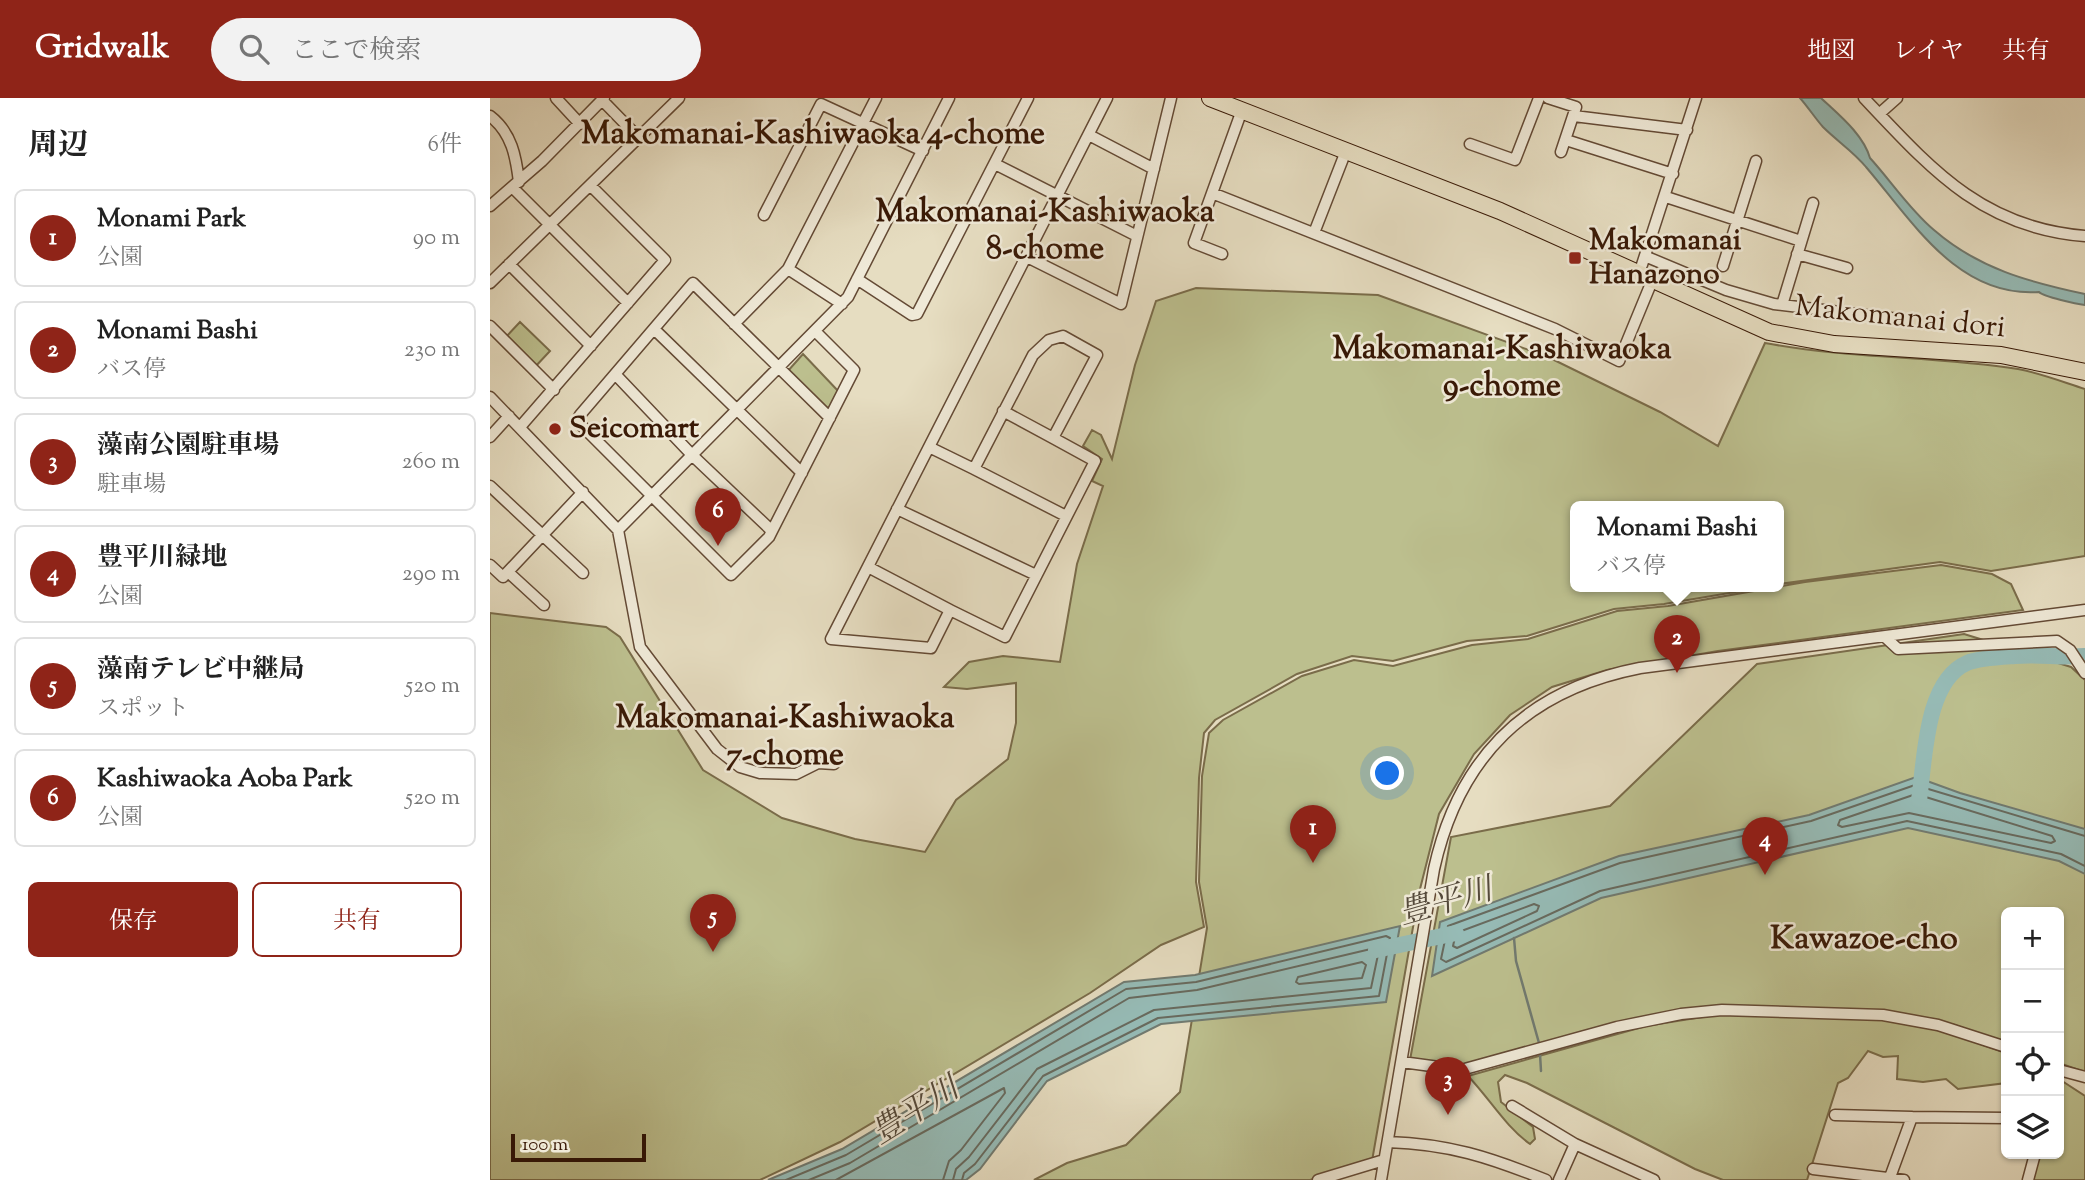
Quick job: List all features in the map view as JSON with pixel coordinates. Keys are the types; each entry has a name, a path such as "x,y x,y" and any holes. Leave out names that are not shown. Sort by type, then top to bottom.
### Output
{"highway":[{"name":"Makomanai dori","path":"1210,98 1500,211 1769,332 1803,340 2001,355 2085,372"}],"street":[{"path":"556,98 580,124"},
{"path":"490,283 680,98"},
{"path":"734,324 788,269 876,98"},
{"path":"618,530 842,304 950,98"},
{"path":"857,279 912,315 917,314 1028,98"},
{"path":"950,610 932,648 831,639 1107,98"},
{"path":"1027,257 1121,304 1171,98"},
{"path":"1469,144 1515,160 1539,98"},
{"path":"1548,98 1576,107 1561,152"},
{"path":"1212,193 1555,328 1619,361 1646,277 1647,257 1696,98"},
{"path":"1864,98 1929,163 1980,205 2012,221 2048,233 2085,236"},
{"path":"1879,114 1897,98"},
{"path":"490,206 516,185 603,99 639,138"},
{"path":"764,215 821,104 923,151"},
{"path":"1222,254 1194,243 1242,110"},
{"path":"490,116 504,130 512,144 516,185 549,224 628,303"},
{"path":"1574,116 1687,130"},
{"path":"1089,135 1154,169"},
{"path":"1566,141 1673,174"},
{"path":"1314,233 1346,151"},
{"path":"1723,267 1756,161"},
{"path":"995,164 1137,236"},
{"path":"520,427 665,260 590,185"},
{"path":"1666,197 1801,241"},
{"path":"1782,305 1813,203"},
{"path":"1797,254 1847,268"},
{"path":"1647,257 1745,297 1782,305 1908,320"},
{"path":"509,264 591,346"},
{"path":"788,269 842,304"},
{"path":"815,331 854,370 830,418 772,531 748,561 731,575 578,421 693,283 830,418"},
{"path":"490,326 554,390"},
{"path":"654,329 802,472"},
{"path":"974,469 1033,355 1049,340 1063,336 1097,355 1053,438"},
{"path":"615,374 693,456 772,531"},
{"path":"490,397 618,530 640,647 717,749 740,767 760,774 796,774 818,763 834,764"},
{"path":"868,567 1005,637 1095,461 1003,411"},
{"path":"490,437 509,416"},
{"path":"929,447 1066,516"},
{"path":"490,486 583,573"},
{"path":"490,565 503,577 583,492"},
{"path":"897,509 1036,575"},
{"path":"508,572 544,605"},
{"path":"1381,1180 1434,869 1446,823 1480,760 1512,725 1565,691 1588,680 1640,668 2085,610"},
{"path":"1885,636 1898,649 2057,641 2070,650 2085,673"},
{"path":"1402,1062 1461,1070 1617,1027 1681,1014 1722,1010 1883,1015 1938,1025 2001,1046"},
{"path":"2064,1071 2085,1077"},
{"path":"1512,1106 1575,1144 1654,1180"},
{"path":"1835,1115 2001,1118"},
{"path":"1890,1179 1912,1117"},
{"path":"1388,1142 1414,1143 1480,1154 1546,1180"},
{"path":"1559,1180 1575,1144"},
{"path":"2028,1180 2034,1159"},
{"path":"1318,1180 1384,1160"},
{"path":"1813,1169 1904,1180"}],"green space":[{"path":"1196,288 1378,295 1548,357 1660,412 1718,446 1765,343 1829,352 1986,365 2043,375 2085,389 2085,556 1991,571 1940,562 1784,583 1784,501 1570,501 1570,592 1735,592 1614,609 1527,636 1467,641 1393,661 1352,656 1297,674 1215,720 1204,733 1199,778 1196,882 1204,927 1161,945 1090,993 840,1142 760,1180 490,1180 490,613 606,627 620,637 703,770 782,818 855,839 925,852 956,800 1008,759 1016,723 1016,683 967,689 944,687 969,662 1003,656 1060,662 1077,564 1103,486 1092,481 1102,459 1083,446 1092,430 1101,435 1112,459 1135,365 1156,301"},
{"path":"520,322 550,351 534,368 504,339"},
{"path":"803,354 840,393 830,413 787,372"},
{"path":"1941,565 1992,574 2011,584 2023,610 1718,651 1607,670 1552,687 1510,715 1474,754 1439,814 1419,893 1372,1161 1310,1180 1034,1180 1067,1163 1126,1145 1180,1092 1207,928 1199,882 1202,776 1209,733 1223,720 1302,676 1354,660 1393,666 1472,645 1528,639 1617,611 1668,606 1748,592 1784,592 1784,586"},
{"path":"1964,634 2071,667 2085,680 2085,1072 2064,1065 2064,907 2001,907 2001,1042 1955,1025 1887,1012 1716,1007 1463,1067 1410,1060 1451,837 1610,806 1757,664"},
{"path":"1721,1014 1877,1018 1938,1029 2001,1051 2001,1084 1958,1089 1946,1079 1923,1082 1897,1079 1898,1056 1883,1057 1868,1051 1848,1078 1838,1083 1807,1180 1723,1180 1695,1169 1527,1083 1505,1075 1498,1082 1501,1102 1533,1127 1535,1139 1530,1144 1505,1121 1468,1076 1646,1026"},
{"path":"2064,1082 2085,1096 2085,1180 2032,1180 2037,1159 2064,1159"}],"water":[{"path":"1800,98 1821,98 1843,118 1862,141 1870,158 1909,204 1925,222 1951,243 2005,272 2085,294 2085,305 2039,292 2010,291 1984,283 1961,270 1920,232 1861,162 1823,127"},
{"path":"1916,777 1960,793 2085,829 2085,874 2059,861 1908,828 1601,898 1432,976 1440,922 1619,856 1809,815"},
{"path":"1400,926 1386,1002 1161,1024 1047,1081 980,1169 966,1180 768,1180 842,1149 1124,982 1195,975"}],"waterway":[{"path":"1919,800 1926,744 1935,704 1953,672 1967,663 1990,658 2085,656"},
{"name":"豊平川","path":"1376,950 1456,933"},
{"path":"1514,938 1516,961 1539,1043"},
{"path":"1540,1054 1541,1071"}],"place":[{"name":"Makomanai Hanazono","path":"1575,258"},
{"name":"Seicomart","path":"555,429"},
{"name":"Kashiwaoka Aoba Park","path":"718,546"},
{"name":"Monami Bashi","path":"1677,673"},
{"name":"Monami Park","path":"1313,863"},
{"name":"豊平川緑地","path":"1765,875"},
{"name":"藻南テレビ中継局","path":"713,952"},
{"name":"藻南公園駐車場","path":"1448,1115"}],"district":[{"name":"Makomanai-Kashiwaoka 4-chome","path":"813,135"},
{"name":"Makomanai-Kashiwaoka 8-chome","path":"1045,232"},
{"name":"Makomanai-Kashiwaoka 9-chome","path":"1502,368"},
{"name":"Makomanai-Kashiwaoka 7-chome","path":"785,738"},
{"name":"Kawazoe-cho","path":"1864,940"}]}
